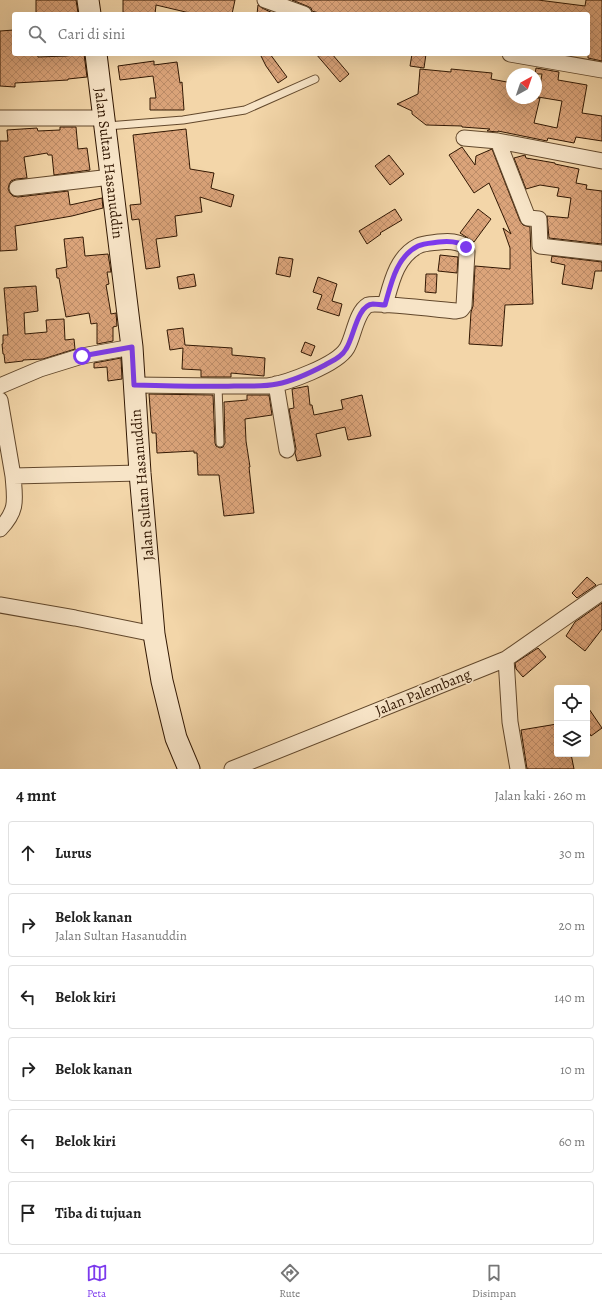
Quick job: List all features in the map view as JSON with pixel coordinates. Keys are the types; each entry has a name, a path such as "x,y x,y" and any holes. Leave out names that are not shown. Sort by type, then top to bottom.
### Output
{"street":[{"path":"88,0 90,12"},
{"path":"265,0 298,12"},
{"name":"Jalan Sultan Hasanuddin","path":"96,56 132,347 140,472 154,634 162,681 176,738 189,769"},
{"path":"522,56 602,70"},
{"path":"0,118 104,122"},
{"path":"464,138 498,141 602,161"},
{"path":"498,141 528,218 539,219 540,246 602,253"},
{"path":"17,188 111,177"},
{"path":"134,385 268,386 288,381 318,369 339,357 346,350 352,338 359,316 365,307 372,304 456,311 461,310 464,306 466,247 462,244 450,241 429,243 418,246 406,255 396,270 385,305"},
{"path":"0,386 40,369 82,356 132,347"},
{"path":"276,384 287,450"},
{"path":"0,399 16,503 10,517 0,529"},
{"path":"13,476 140,472"},
{"name":"Jalan Palembang","path":"232,769 506,659 602,592"},
{"path":"0,605 154,634"},
{"path":"506,659 510,722 518,769"}],"lane":[{"path":"104,122 183,120 245,110 315,79"},
{"path":"218,386 220,443"}],"building":[{"path":"36,0 76,0 78,12 36,12"},
{"path":"123,0 235,0 232,12 186,12 156,5 155,12 123,12"},
{"path":"292,0 538,0 585,6 586,0 602,0 602,61 588,58 588,56 590,56 590,12 315,12 312,11 311,8"},
{"path":"258,5 271,12 257,12"},
{"path":"12,30 12,56 84,56 87,77 68,80 15,83 15,87 0,86 0,31"},
{"path":"261,56 271,56 287,77 278,83"},
{"path":"318,56 334,56 349,74 340,82"},
{"path":"412,56 426,56 424,68 410,66"},
{"path":"154,61 154,65 177,62 180,83 182,82 184,110 150,110 150,98 156,98 153,76 120,80 118,66"},
{"path":"420,69 451,72 451,69 492,73 491,79 506,82 506,104 539,104 534,123 557,128 562,101 542,98 542,69 559,72 558,80 587,85 582,113 602,116 602,141 576,137 574,143 548,138 547,141 498,131 487,131 490,129 462,126 426,125 412,114 412,111 397,104 418,94"},
{"path":"60,127 76,127 78,149 87,148 90,170 54,175 52,155 48,155 47,153 24,157 27,178 11,181 8,189 10,193 13,196 18,197 68,191 70,205 102,198 103,208 72,216 15,226 17,250 0,251 0,141 8,141 7,130 37,128 38,131 60,130"},
{"path":"186,129 190,169 214,173 211,188 234,195 231,207 200,197 202,212 175,216 177,236 156,239 160,267 146,269 139,219 132,220 130,205 141,204 133,135"},
{"path":"462,147 475,165 476,156 492,149 520,221 523,225 530,227 533,304 505,305 502,346 469,344 475,266 510,269 510,248 503,228 511,234 489,183 474,193 449,155"},
{"path":"389,155 404,174 390,185 375,166"},
{"path":"525,155 526,158 579,169 576,183 587,185 586,189 602,191 602,244 549,238 547,216 568,218 571,198 557,196 559,188 540,185 526,189 514,158"},
{"path":"395,209 402,220 380,233 381,234 367,244 359,231"},
{"path":"478,209 491,219 474,242 460,233"},
{"path":"83,237 85,256 108,254 111,272 107,272 109,284 106,285 111,314 116,313 117,326 113,327 113,341 97,344 97,323 91,324 89,313 66,317 56,269 67,267 64,239"},
{"path":"440,255 458,257 457,273 438,271"},
{"path":"552,256 602,262 602,271 595,271 592,289 562,284 565,265 551,262"},
{"path":"279,257 293,259 290,277 276,274"},
{"path":"194,274 196,286 179,289 177,277"},
{"path":"426,274 437,274 436,293 425,292"},
{"path":"318,277 337,284 332,301 342,304 339,316 317,309 322,295 313,292"},
{"path":"36,286 38,311 24,313 25,334 47,332 46,320 64,319 65,340 74,339 75,349 43,359 5,363 2,344 3,335 8,335 4,288"},
{"path":"183,328 185,345 232,348 232,355 265,358 264,376 231,373 231,377 201,377 201,370 182,369 183,348 170,350 167,330"},
{"path":"305,342 315,346 311,356 301,352"},
{"path":"121,358 122,379 108,381 107,367 94,368 94,363"},
{"path":"308,386 310,405 312,405 314,415 343,409 341,400 362,395 371,436 348,440 345,427 316,434 321,456 297,461 289,409 294,408 292,389"},
{"path":"149,394 213,395 215,443 216,446 220,448 223,447 225,443 224,402 247,400 247,395 269,395 272,415 245,419 254,513 224,516 219,475 198,475 197,453 194,453 194,451 157,453 156,433 152,433"},
{"path":"587,577 596,585 577,598 572,593"},
{"path":"602,603 602,629 585,651 566,636 575,622"},
{"path":"538,648 546,657 523,677 516,669 515,663"},
{"path":"590,710 602,728 591,736 590,734"},
{"path":"554,724 554,757 572,757 574,769 527,769 521,730"}],"route":[{"path":"82,356 132,347 134,385 268,386 288,381 318,369 333,361 346,350 352,338 359,316 365,307 372,304 385,305 396,270 406,255 418,246 429,243 450,241 462,244 466,247"}]}
